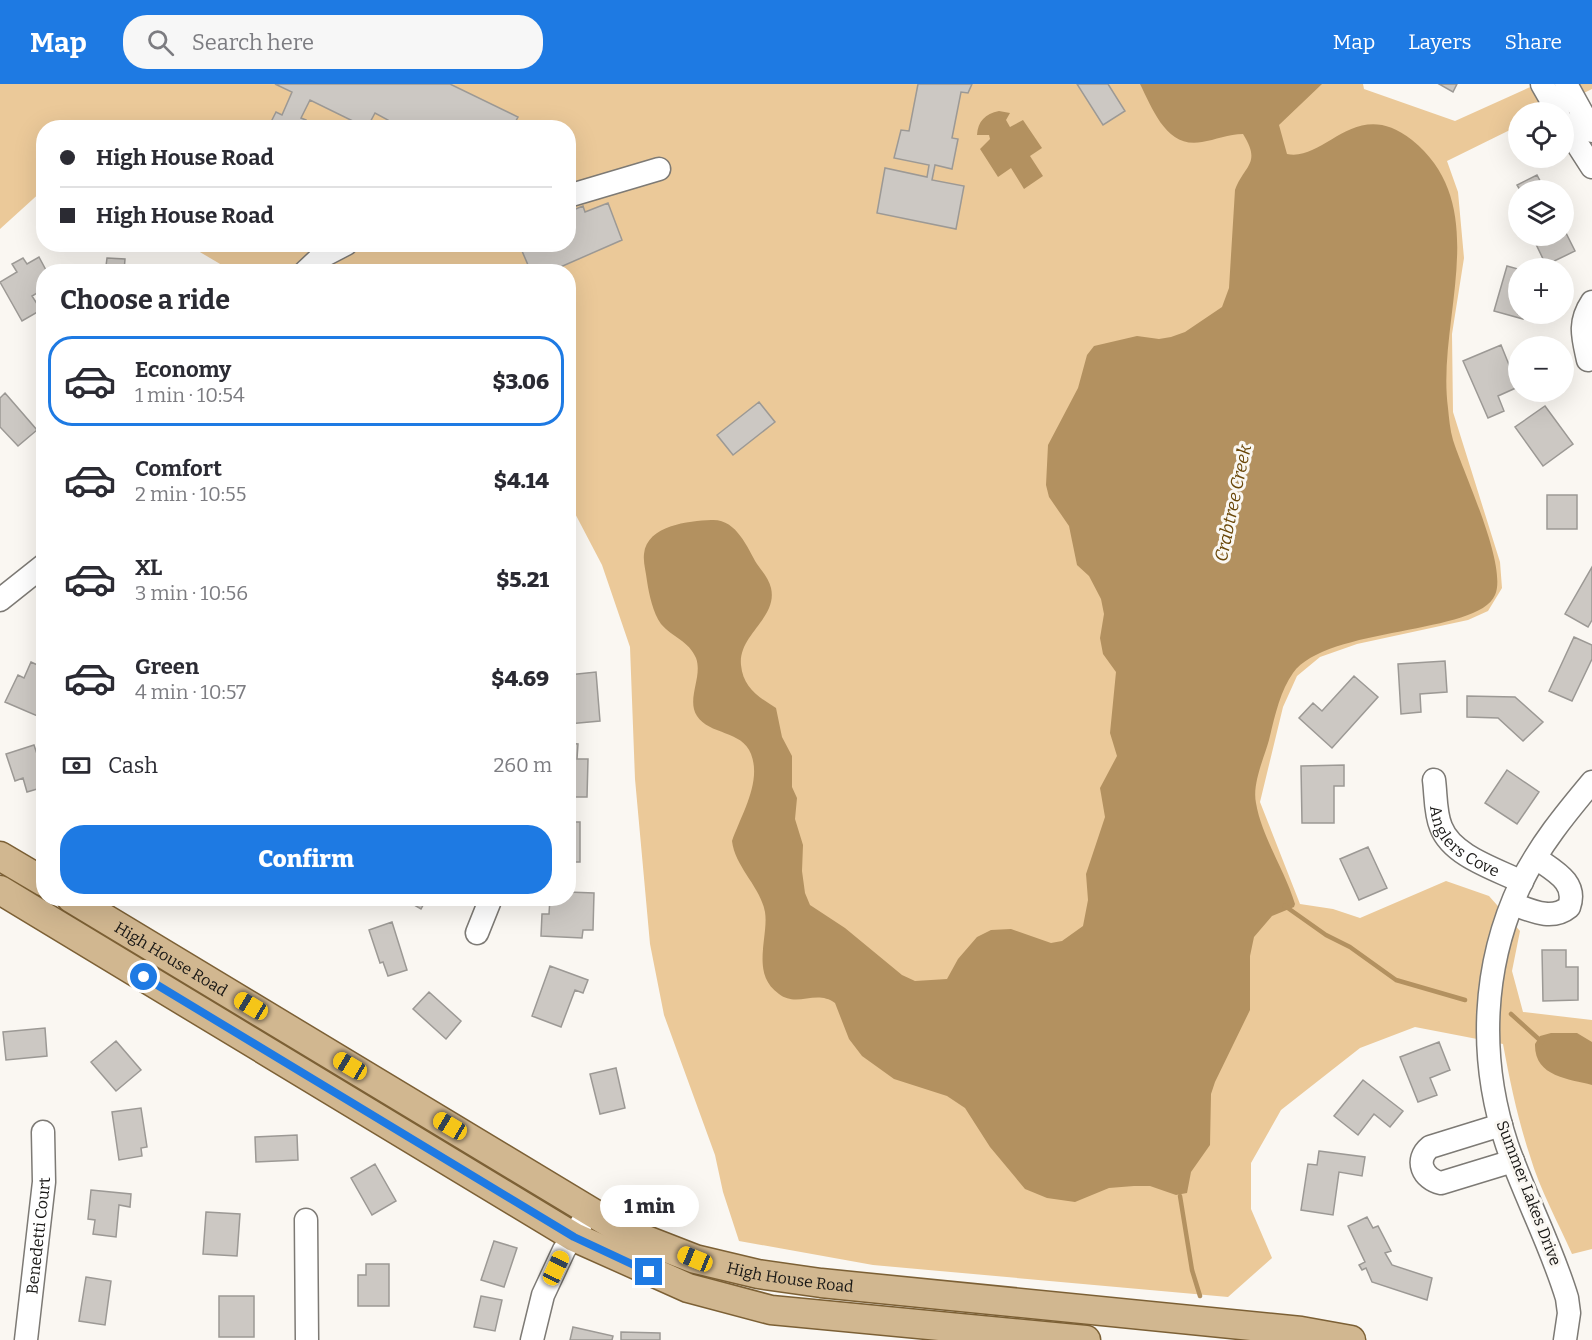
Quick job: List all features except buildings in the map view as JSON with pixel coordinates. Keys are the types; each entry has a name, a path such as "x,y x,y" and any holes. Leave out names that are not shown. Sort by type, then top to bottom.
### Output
{"main road":[{"path":"0,856 36,877"},
{"name":"High House Road","path":"0,890 574,1237 688,1288 771,1310 957,1334 1086,1340"},
{"name":"High House Road","path":"84,906 623,1231 695,1259 758,1274 811,1282 960,1299 1290,1330 1352,1340"}],"street":[{"path":"1542,84 1552,102"},
{"path":"1566,84 1592,131"},
{"path":"1574,139 1592,167"},
{"path":"576,194 659,169"},
{"path":"313,264 331,252"},
{"path":"1588,360 1581,331 1584,315 1592,302"},
{"path":"0,600 36,571"},
{"name":"Anglers Cove","path":"1434,780 1439,824 1448,839 1462,850 1522,882"},
{"name":"Summer Lakes Drive","path":"1565,1340 1568,1321 1567,1298 1501,1125 1489,1071 1489,999 1495,957 1522,882 1557,825 1592,782"},
{"path":"1513,904 1551,915 1561,914 1569,907 1571,891 1564,879 1536,858"},
{"path":"477,933 488,906"},
{"path":"1501,1125 1430,1147 1423,1152 1421,1158 1423,1171 1432,1181 1441,1183 1513,1161"},
{"name":"Benedetti Court","path":"26,1340 44,1182 43,1132"},
{"path":"532,1340 543,1295 564,1250 590,1210"},
{"path":"306,1220 307,1340"},
{"path":"957,1334 960,1299"}],"shaded area":[{"path":"0,84 1363,84 1364,89 1455,121 1537,84 1592,84 1592,89 1565,102 1508,102 1508,131 1447,161 1458,192 1464,258 1452,334 1453,412 1500,562 1502,588 1488,611 1468,620 1357,644 1320,657 1297,676 1283,707 1260,802 1300,904 1333,909 1360,918 1446,881 1489,896 1520,931 1512,971 1523,1012 1592,1020 1592,1249 1572,1254 1544,1194 1522,1129 1503,1044 1415,1027 1360,1048 1281,1110 1251,1163 1251,1209 1272,1258 1228,1297 873,1265 739,1241 723,1192 715,1155 664,1015 650,944 635,779 630,647 602,565 576,515 576,264 220,264 200,252 576,252 576,120 36,120 36,196 0,229"}],"water":[{"name":"Crabtree Creek","path":"1140,84 1322,84 1279,125 1287,154 1301,154 1343,133 1374,124 1392,128 1412,140 1437,167 1451,198 1457,231 1457,266 1446,374 1450,424 1453,440 1490,542 1497,581 1495,595 1483,608 1433,625 1367,638 1337,647 1311,658 1293,673 1278,705 1259,771 1255,796 1263,829 1295,904 1294,907 1272,916 1254,937 1250,956 1250,1010 1211,1094 1210,1145 1191,1172 1187,1193 1176,1195 1150,1186 1109,1188 1075,1202 1047,1198 1025,1189 990,1147 965,1108 947,1096 894,1079 862,1056 849,1039 835,1003 821,998 786,998 770,986 763,966 765,912 758,894 738,859 732,841 752,787 754,765 751,754 747,746 733,736 709,727 697,716 693,702 698,673 696,658 685,643 658,620 650,597 644,554 647,544 653,537 670,526 711,520 720,521 740,535 769,581 772,599 764,618 745,645 742,654 742,673 752,691 776,708 782,737 792,756 792,787 797,798 795,819 803,845 802,871 805,893 810,905 845,928 902,975 915,981 947,979 958,959 977,937 991,930 1011,929 1051,943 1062,941 1083,926 1088,900 1086,874 1105,817 1100,788 1117,756 1110,733 1116,672 1103,654 1100,638 1104,614 1101,599 1089,576 1077,565 1069,526 1049,497 1046,485 1048,445 1078,388 1087,355 1094,346 1137,336 1159,339 1171,337 1185,332 1222,307 1229,288 1235,190 1251,158 1251,152 1243,134 1190,143 1170,134 1156,116"},
{"path":"999,111 1010,113 1006,120 1010,127 1023,120 1042,148 1030,156 1043,176 1024,189 1011,168 998,177 980,149 990,139 989,135 977,135 981,122 986,116"},
{"path":"1551,1033 1577,1033 1592,1042 1592,1085 1554,1075 1540,1063 1536,1055 1535,1044 1540,1036"}],"waterway":[{"path":"1285,906 1326,935 1350,947 1396,980 1465,1000"},
{"path":"1511,1014 1542,1042"},
{"path":"1180,1196 1192,1270 1200,1296"}],"route":[{"path":"144,977 574,1237 649,1272"}]}
